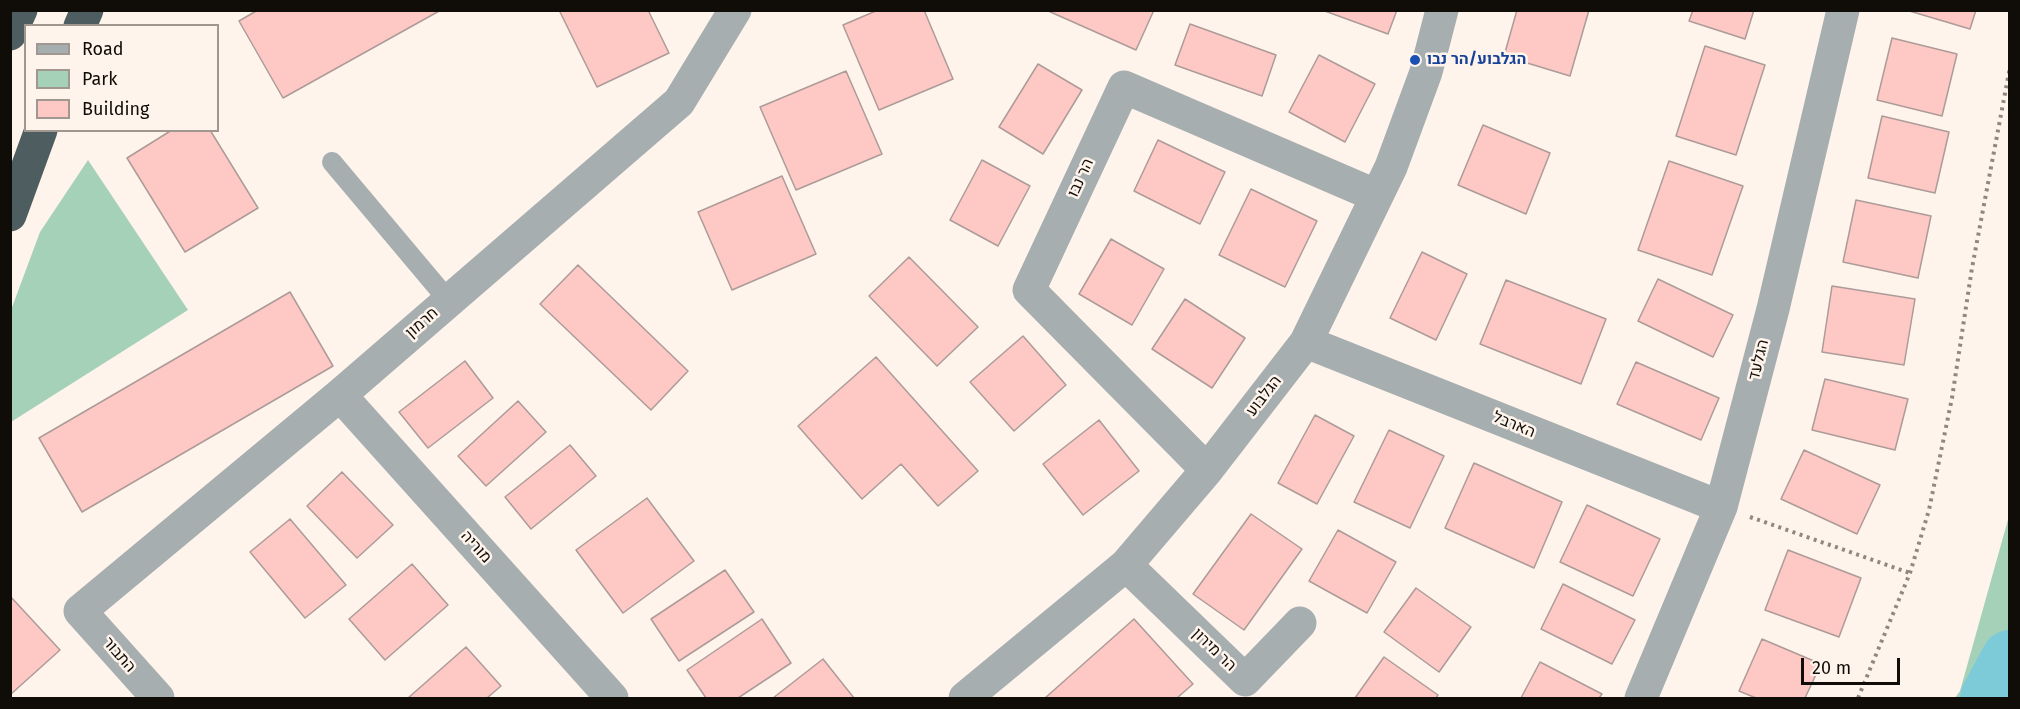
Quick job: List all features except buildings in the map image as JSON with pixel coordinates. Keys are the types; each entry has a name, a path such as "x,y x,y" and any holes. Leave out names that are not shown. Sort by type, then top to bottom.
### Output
{"highway":[{"path":"10,34 21,10"},
{"path":"81,24 87,10"},
{"path":"10,215 40,132"}],"street":[{"name":"חרמון","path":"80,611 340,395 679,102 735,10"},
{"name":"הגלבוע","path":"965,699 1126,565 1207,470 1306,342 1390,167 1426,72 1442,10"},
{"name":"הגלעד","path":"1641,699 1721,507 1773,309 1843,10"},
{"name":"הר נבו","path":"1207,470 1029,290 1124,87 1377,196"},
{"name":"הארבל","path":"1306,342 1721,507"},
{"name":"מוריה","path":"340,395 612,699"},
{"name":"הר מירון","path":"1126,565 1245,680 1300,623"},
{"name":"התבור","path":"80,611 158,699"}],"lane":[{"path":"332,162 448,300"}],"path":[{"path":"1858,699 1910,573 1929,510 1952,398 1971,268 2010,67"},
{"path":"1721,507 1910,573"}],"green space":[{"path":"88,160 188,310 11,422 11,310 40,232"},
{"path":"2009,516 2009,698 1955,698 1960,691"}],"waterway":[{"path":"1989,698 2010,659"}],"place":[{"name":"הגלבוע/הר נבו","path":"1415,60"}]}
